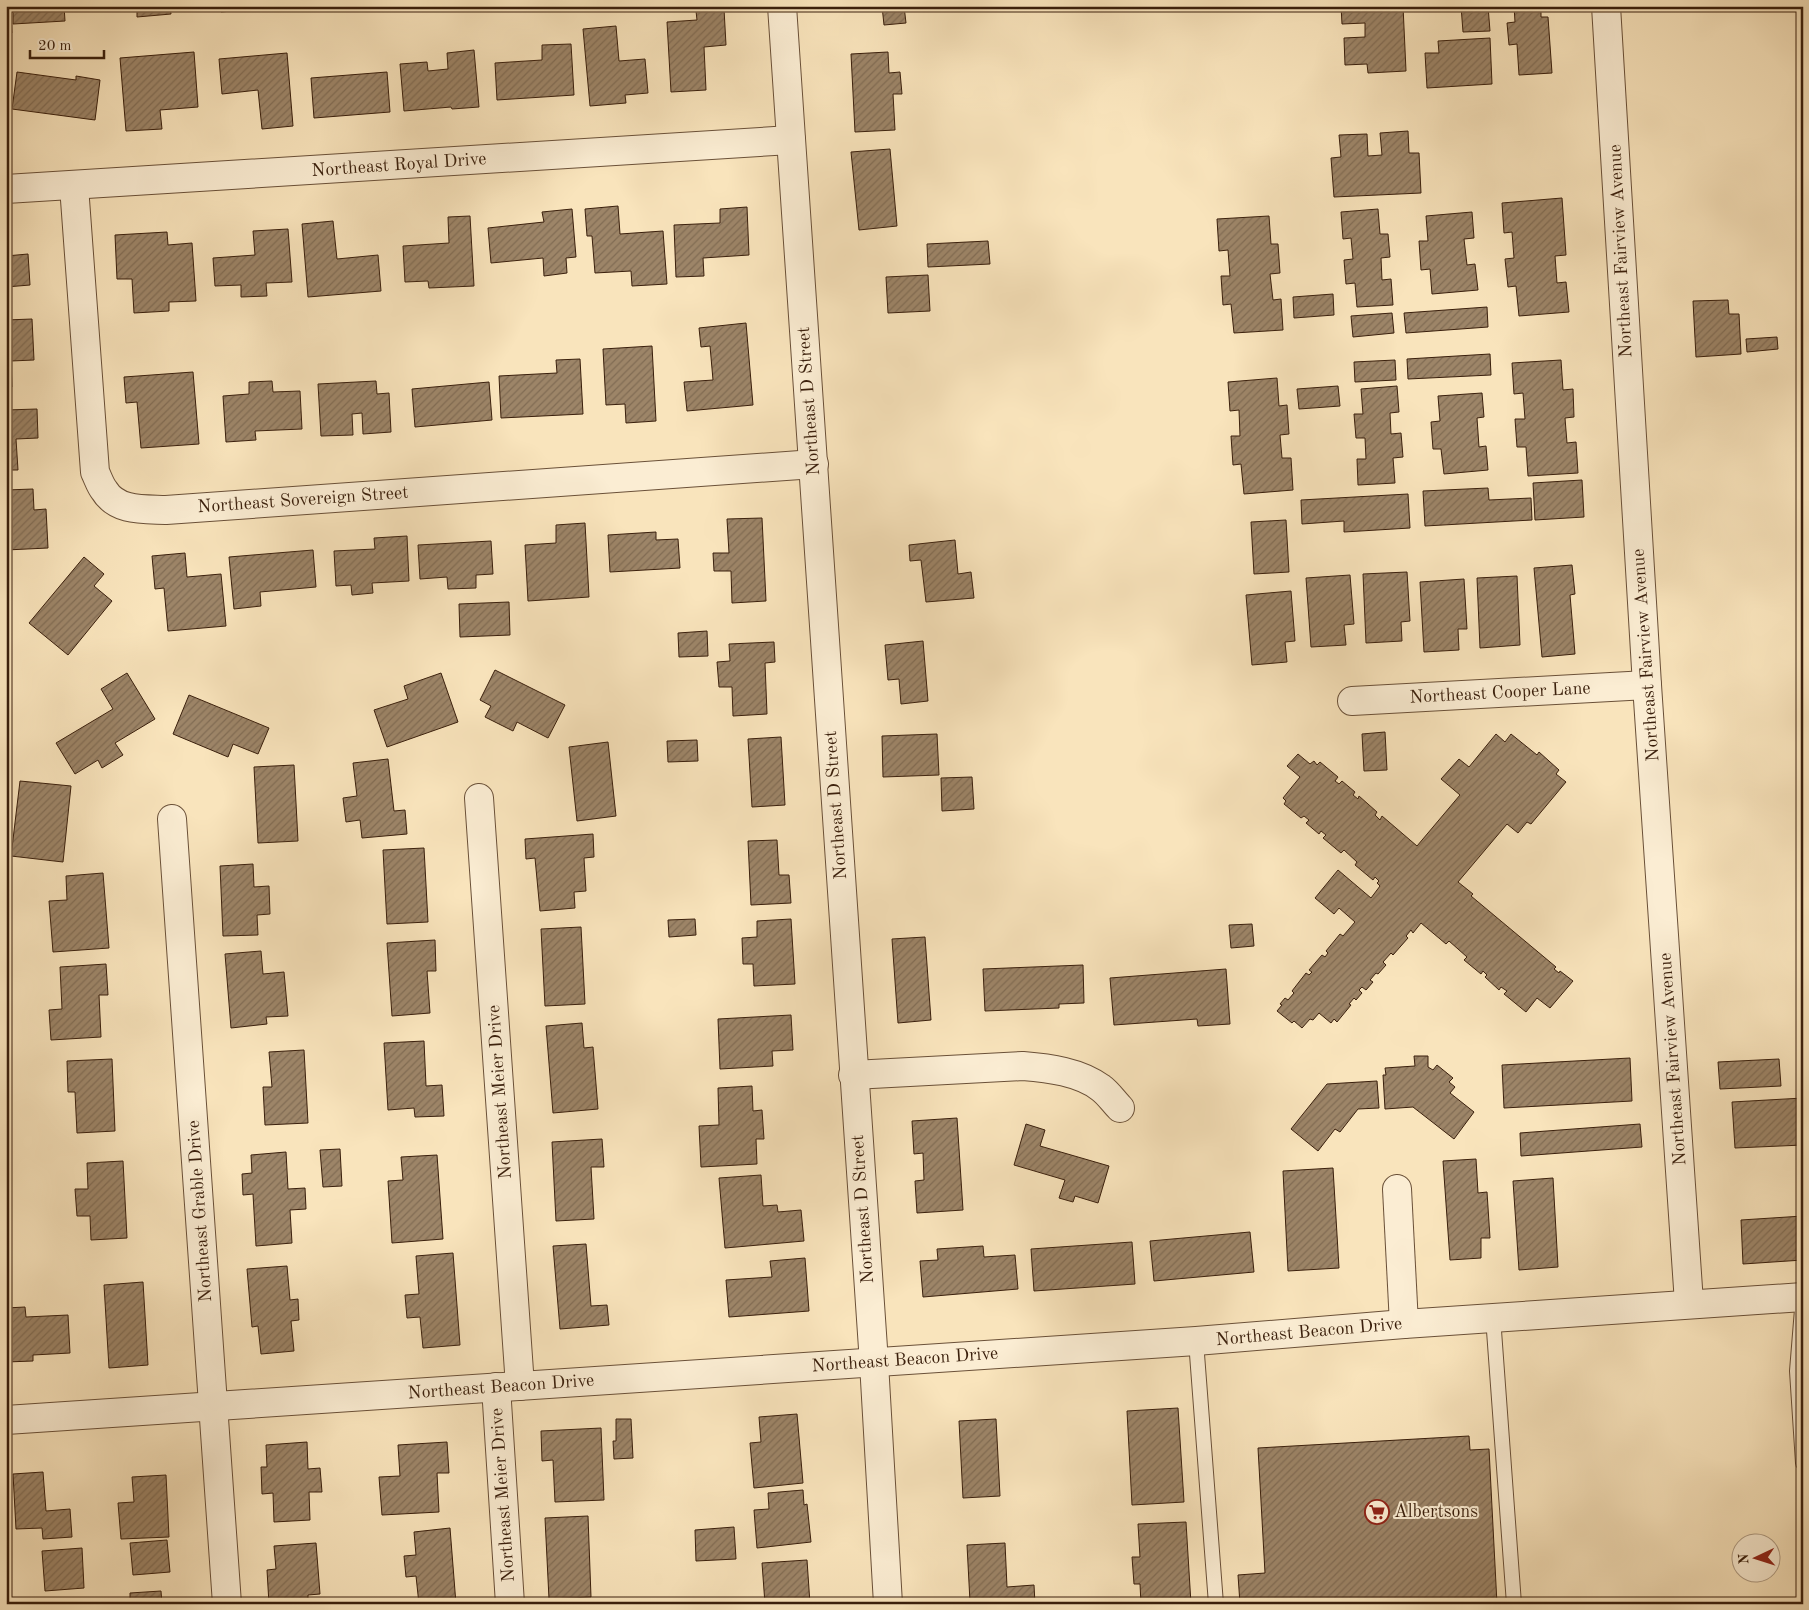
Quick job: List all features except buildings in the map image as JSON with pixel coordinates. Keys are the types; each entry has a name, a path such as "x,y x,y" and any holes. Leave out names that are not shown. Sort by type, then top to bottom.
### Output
{"street":[{"name":"Northeast D Street","path":"782,6 874,1362 888,1604"},
{"name":"Northeast Fairview Avenue","path":"1606,6 1648,686 1690,1303"},
{"name":"Northeast Royal Drive","path":"6,189 791,140"},
{"name":"Northeast Sovereign Street","path":"74,186 95,472 104,492 118,504 135,509 166,510 814,464"},
{"name":"Northeast Cooper Lane","path":"1352,701 1648,686"},
{"name":"Northeast Meier Drive","path":"479,798 508,1387 510,1604"},
{"name":"Northeast Grable Drive","path":"172,819 227,1604"},
{"path":"854,1075 1023,1066 1049,1068 1070,1074 1101,1088 1120,1108"},
{"path":"1397,1189 1404,1324"},
{"name":"Northeast Beacon Drive","path":"6,1420 1196,1341 1493,1317 1803,1297"}],"lane":[{"path":"1803,1297 1797,1372 1803,1463"},
{"path":"1493,1317 1514,1604"},
{"path":"1196,1341 1216,1604"}],"place":[{"name":"Albertsons","path":"1377,1512"}]}
